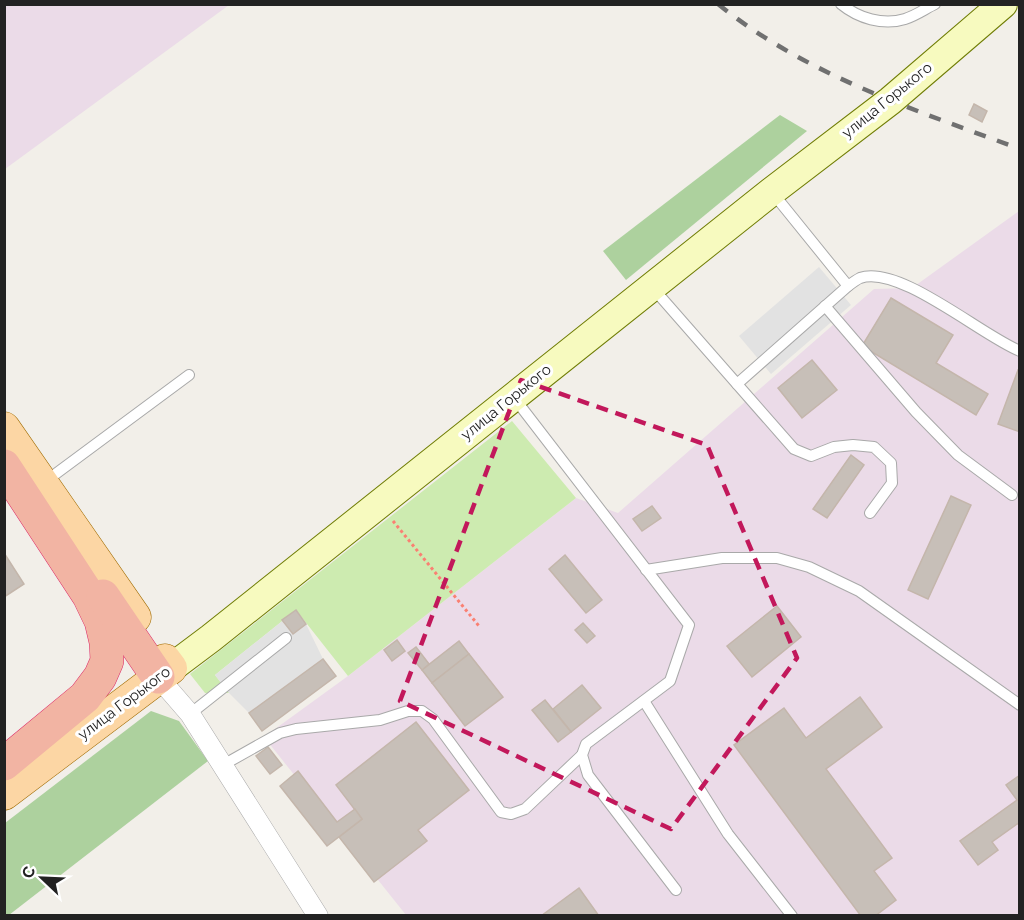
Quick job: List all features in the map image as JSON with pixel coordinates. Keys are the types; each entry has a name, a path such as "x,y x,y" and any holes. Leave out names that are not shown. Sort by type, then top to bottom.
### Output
{"highway":[{"path":"4,454 164,672"},
{"path":"4,466 89,596 101,621 106,642 107,661 100,677 85,697 4,764"}],"main road":[{"name":"улица Горького","path":"4,794 211,638 651,286 890,101 1003,4"},
{"path":"4,428 43,483 164,672"}],"street":[{"path":"164,672 318,915"}],"lane":[{"path":"841,4 866,19 892,21 904,19 935,4"},
{"path":"771,192 848,285"},
{"path":"737,384 848,285 861,278 886,279 912,288 1020,351"},
{"path":"651,286 794,449 811,456 834,447 853,445 874,447 891,463 892,483 870,513"},
{"path":"825,306 916,412 957,455 1012,495"},
{"path":"43,483 189,375"},
{"path":"223,765 280,733 296,729 380,720 408,711 422,711 433,719 501,812 511,814 525,809 582,755 586,744 670,681 689,625 513,396"},
{"path":"646,570 722,558 777,558 809,567 859,591 1020,705"},
{"path":"190,714 286,638"},
{"path":"644,701 728,834 792,915"},
{"path":"582,755 588,775 676,890"}],"path":[{"path":"379,504 479,626"}],"highlighted area":[{"path":"521,380 707,445 797,658 671,829 400,701"}],"shaded area":[{"path":"5,4 229,4 229,5 5,169"},
{"path":"1019,211 1019,915 406,915 264,737 348,676 576,498 618,513 874,289 912,288"},
{"path":"819,267 851,305 771,374 739,336"},
{"path":"296,610 306,624 323,659 249,713 215,675"}],"green space":[{"path":"780,115 807,131 626,280 603,251"},
{"path":"512,421 576,498 348,676 296,610 215,675 229,693 205,693 190,674"},
{"path":"151,711 179,721 208,761 9,915 5,915 5,823"}],"building":[{"path":"974,104 987,111 982,122 969,115"},
{"path":"891,298 953,335 936,363 988,394 976,415 862,346"},
{"path":"812,360 837,390 802,418 778,388"},
{"path":"1018,370 1020,371 1020,432 998,424"},
{"path":"851,455 864,465 827,518 813,509"},
{"path":"951,496 971,505 928,599 908,590"},
{"path":"652,506 661,518 642,531 633,519"},
{"path":"565,555 602,600 586,613 549,569"},
{"path":"6,556 24,584 4,597 4,558"},
{"path":"777,606 801,637 752,677 727,646"},
{"path":"296,610 306,624 293,634 282,620"},
{"path":"583,623 595,636 587,643 575,630"},
{"path":"397,640 405,651 392,661 384,650"},
{"path":"459,641 469,654 432,683 422,670"},
{"path":"416,647 429,664 422,670 408,653"},
{"path":"469,654 503,697 465,726 432,683"},
{"path":"323,659 336,676 262,731 249,713"},
{"path":"582,685 601,708 571,732 553,709"},
{"path":"860,697 882,727 826,769 892,858 874,871 896,900 875,916 861,916 734,745 784,708 806,738"},
{"path":"545,700 571,732 558,742 532,710"},
{"path":"416,722 469,790 418,830 427,841 374,882 339,837 362,819 336,785"},
{"path":"268,747 282,765 270,774 256,756"},
{"path":"298,771 337,822 355,809 362,819 327,846 280,786"},
{"path":"1020,775 1020,822 992,842 998,850 978,865 960,841 1017,800 1006,785"},
{"path":"579,888 599,916 541,916"}],"railway":[{"path":"718,4 752,29 825,71 902,105 1020,149"}]}
